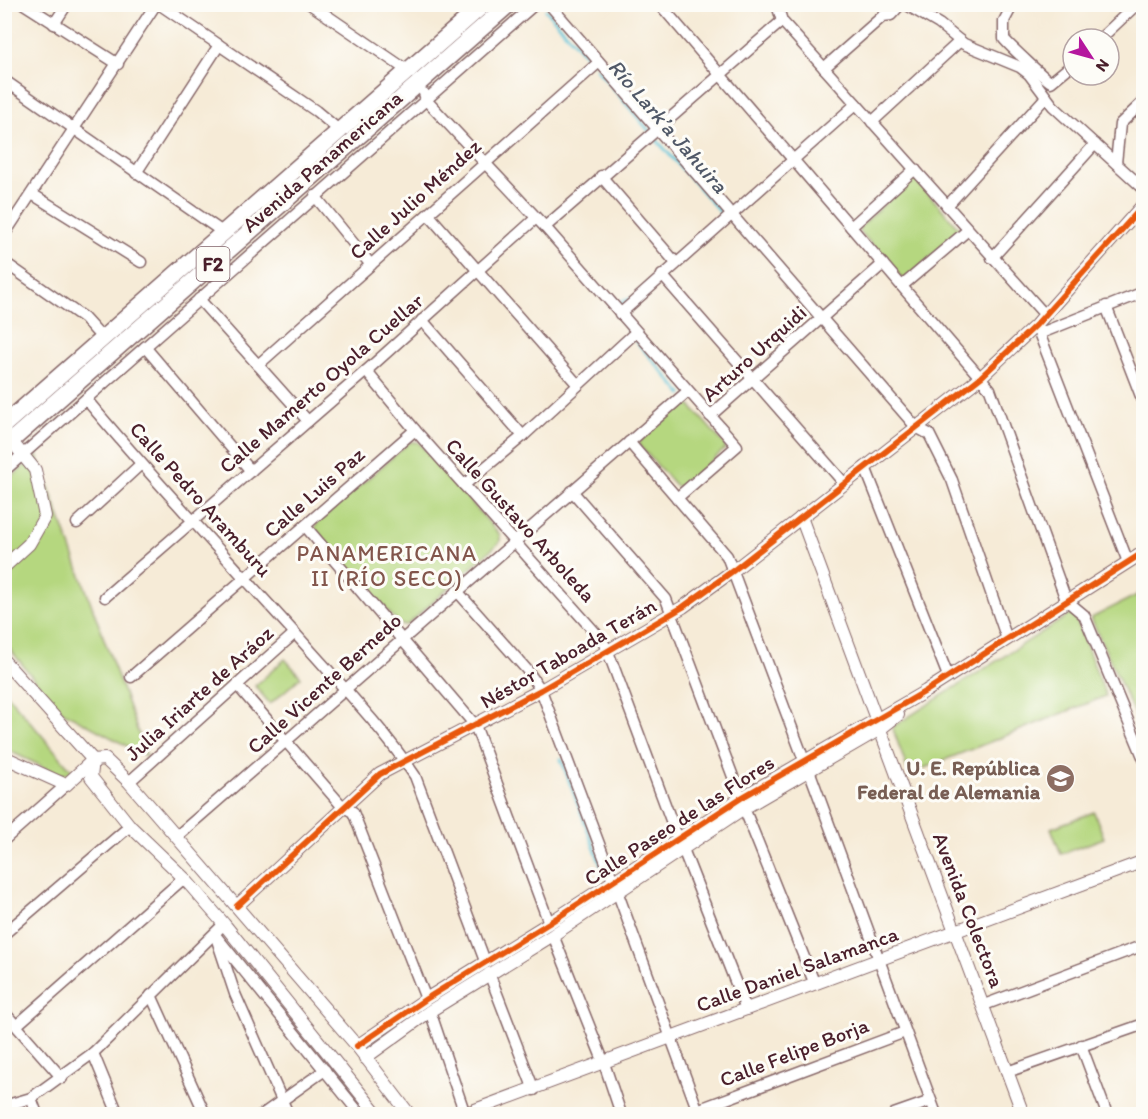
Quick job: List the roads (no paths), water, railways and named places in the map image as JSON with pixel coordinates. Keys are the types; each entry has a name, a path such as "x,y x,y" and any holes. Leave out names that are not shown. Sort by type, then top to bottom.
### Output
{"highway":[{"name":"Avenida Panamericana","path":"4,425 340,131 509,4"},
{"name":"Avenida Panamericana","path":"7,440 415,76 479,9"}],"street":[{"path":"24,4 118,64"},
{"path":"54,24 67,4"},
{"path":"4,236 157,4 316,111 340,131"},
{"path":"310,4 415,76 426,100 535,219 545,227 710,416"},
{"path":"459,4 479,9"},
{"name":"Avenida Panamericana","path":"4,471 535,4"},
{"path":"549,4 916,427 929,434 952,480 1006,639"},
{"path":"668,4 663,8 990,389 1066,600 1084,615 1143,759"},
{"path":"782,4 778,8 782,21 1045,315"},
{"path":"824,69 883,16 891,15 903,4 939,24 975,50 1020,67 1029,74 1046,96 1143,189"},
{"path":"1013,4 1004,21 1002,31 1004,39 1033,64 1043,79 1051,82 1061,73"},
{"path":"1113,27 1137,4"},
{"path":"545,227 655,128 782,21"},
{"path":"872,122 960,41"},
{"path":"136,173 219,45"},
{"name":"Calle Julio Méndez","path":"258,365 598,63"},
{"path":"4,95 8,82 224,233"},
{"path":"947,206 1046,96"},
{"path":"1116,163 1120,124 1143,101"},
{"path":"620,314 856,104"},
{"path":"992,258 1095,144"},
{"path":"852,227 915,169"},
{"path":"601,176 676,263"},
{"path":"32,194 141,262"},
{"path":"315,196 372,265"},
{"name":"Néstor Taboada Terán","path":"237,906 342,806 380,774 541,690 672,612 734,570 1039,329 1045,315 1143,206"},
{"path":"429,215 578,385"},
{"name":"Calle Mamerto Oyola Cuellar","path":"105,597 366,371 535,219"},
{"path":"902,286 968,230"},
{"path":"4,262 84,318 103,339"},
{"name":"Arturo Urquidi","path":"677,498 737,446 710,416 883,264"},
{"path":"662,275 844,483"},
{"path":"1128,562 1039,329 1143,292"},
{"path":"199,299 308,421"},
{"path":"1106,306 1143,404"},
{"path":"422,320 523,436"},
{"path":"464,486 523,436 636,332"},
{"path":"145,347 251,471"},
{"name":"Calle Gustavo Arboleda","path":"366,371 607,649 680,844 746,1009"},
{"name":"Calle Vicente Bernedo","path":"177,836 287,742 513,541 688,391"},
{"name":"Calle Pedro Aramburu","path":"86,399 192,522 245,576 346,690 415,776 534,1090"},
{"name":"Calle Luis Paz","path":"130,677 415,430"},
{"path":"4,567 29,544 45,516 35,470 7,440"},
{"path":"629,442 727,556 734,570 936,1114"},
{"path":"77,523 141,464"},
{"path":"865,467 948,676"},
{"path":"572,491 666,599 742,803 814,982"},
{"name":"Avenida Colectora","path":"801,518 1023,1114"},
{"path":"305,526 475,725 604,1063 621,1114"},
{"name":"Calle Paseo de las Flores","path":"357,1046 551,929 742,803 879,725 948,676 1143,552"},
{"path":"457,591 527,670 541,690 698,1112"},
{"name":"Julia Iriarte de Aráoz","path":"129,782 295,633"},
{"path":"4,661 93,760 91,777 130,826 184,878 224,924 377,1114"},
{"path":"237,685 342,806 353,812 359,823 428,1005 464,1114"},
{"path":"4,757 66,785"},
{"path":"4,840 93,760 105,759 129,782 177,836 357,1046 409,1114"},
{"path":"4,934 130,826"},
{"name":"Calle Daniel Salamanca","path":"464,1114 534,1090 814,982 956,932 1143,861"},
{"path":"16,1025 184,878"},
{"path":"4,1106 31,1098 62,1078 93,1053 224,924"},
{"path":"215,934 360,1114"},
{"path":"215,934 235,994 288,1114"},
{"path":"984,1005 1143,945"},
{"path":"151,996 205,1114"},
{"name":"Calle Paseo de las Flores","path":"364,1058 428,1005"},
{"path":"4,1012 62,1078"},
{"path":"1007,1072 1143,1024"},
{"name":"Calle Felipe Borja","path":"698,1112 905,1032"},
{"path":"1081,1045 1107,1114"},
{"path":"93,1053 118,1114"},
{"path":"263,1114 325,1070"},
{"path":"31,1098 37,1114"},
{"path":"894,1114 931,1101"}],"waterway":[{"name":"Río Lark’a Jahuira","path":"546,10 592,63"},
{"name":"Río Lark’a Jahuira","path":"596,68 650,132"},
{"name":"Río Lark’a Jahuira","path":"654,137 721,213 717,222"},
{"name":"Río Lark’a Jahuira","path":"623,306 621,302 630,299"},
{"name":"Río Lark’a Jahuira","path":"627,325 629,333 682,394"},
{"name":"Río Lark’a Jahuira","path":"561,759 602,868"}],"place":[{"name":"U. E. República Federal de Alemania","path":"1061,779"}],"district":[{"name":"PANAMERICANA II (RÍO SECO)","path":"387,566"}]}
